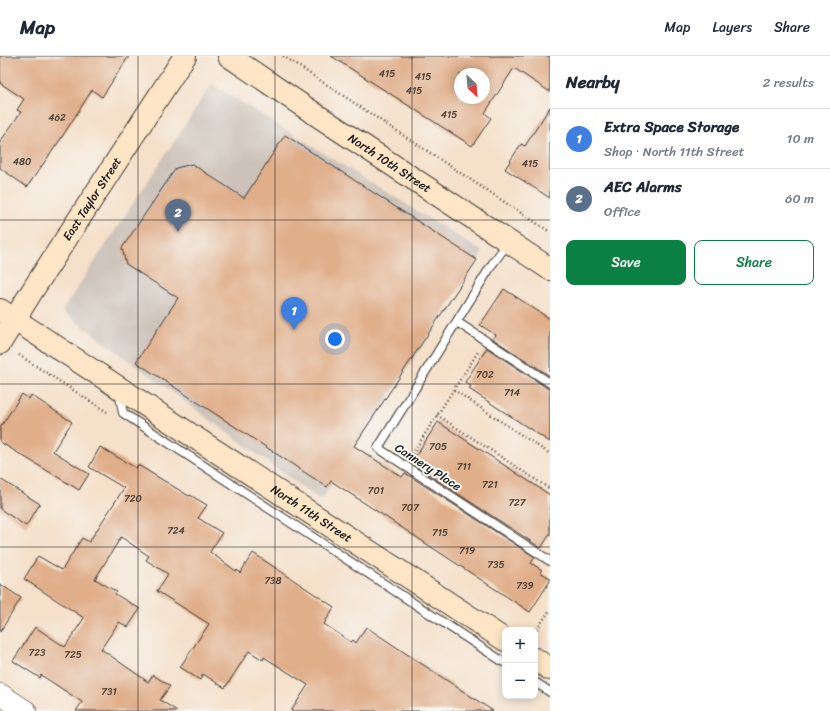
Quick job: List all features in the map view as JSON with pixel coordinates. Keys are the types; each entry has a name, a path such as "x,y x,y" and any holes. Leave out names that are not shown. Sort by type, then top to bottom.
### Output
{"main road":[{"name":"East Taylor Street","path":"0,343 7,314 31,293 185,56"},
{"name":"North 10th Street","path":"229,56 550,269"},
{"name":"North 11th Street","path":"7,314 502,638"},
{"path":"538,661 550,669"}],"street":[{"path":"0,694 26,711"}],"lane":[{"name":"Cannery Place","path":"508,242 493,263 378,448 550,561"},
{"path":"457,322 550,383"},
{"path":"118,386 123,413"},
{"name":"North 11th Street","path":"123,413 502,661"},
{"path":"538,684 550,692"}],"path":[{"path":"283,56 550,232"},
{"path":"404,465 485,340"},
{"path":"30,362 107,412 123,413"},
{"path":"454,390 550,454"},
{"path":"437,415 550,489"},
{"path":"538,628 550,610"}],"shaded area":[{"path":"212,84 483,252 321,501 62,311"}],"building":[{"path":"0,56 129,56 102,97 92,90 60,140 27,187 0,168 0,142 21,112 17,110 24,99 0,83"},
{"path":"331,56 550,56 550,92 514,68 485,113 491,118 472,146"},
{"path":"550,107 550,198 505,169 521,144 525,146"},
{"path":"285,135 477,260 354,446 402,477 405,473 535,557 531,563 542,570 540,572 550,578 550,581 530,612 331,481 327,487 136,362 178,298 126,264 122,248 176,168 192,164 244,198"},
{"path":"504,289 550,319 550,376 493,339 496,335 480,325"},
{"path":"487,348 547,388 550,388 550,442 469,389 471,386 465,382"},
{"path":"22,394 29,399 31,395 72,422 53,451 89,474 79,490 0,442 0,428"},
{"path":"438,422 550,495 550,534 541,548 411,463"},
{"path":"100,447 136,468 138,465 189,496 190,495 207,505 198,518 222,533 210,552 236,571 237,570 240,573 253,553 334,607 324,624 351,642 353,640 356,643 366,627 493,711 291,711 308,685 264,657 263,660 249,651 225,688 203,674 200,680 180,667 209,624 157,591 168,574 146,560 149,556 121,537 95,579 117,592 115,594 140,609 128,627 119,622 101,649 148,682 153,675 170,686 160,700 177,711 76,711 82,702 41,675 40,678 13,661 35,627 65,647 84,618 24,579 38,556 62,570 82,538 89,542 124,488 89,467"},
{"path":"0,479 40,504 26,526 0,509"},
{"path":"0,584 21,598 0,632"}],"place":[{"name":"AEC Alarms","path":"178,232"},
{"name":"Extra Space Storage","path":"294,330"}]}
